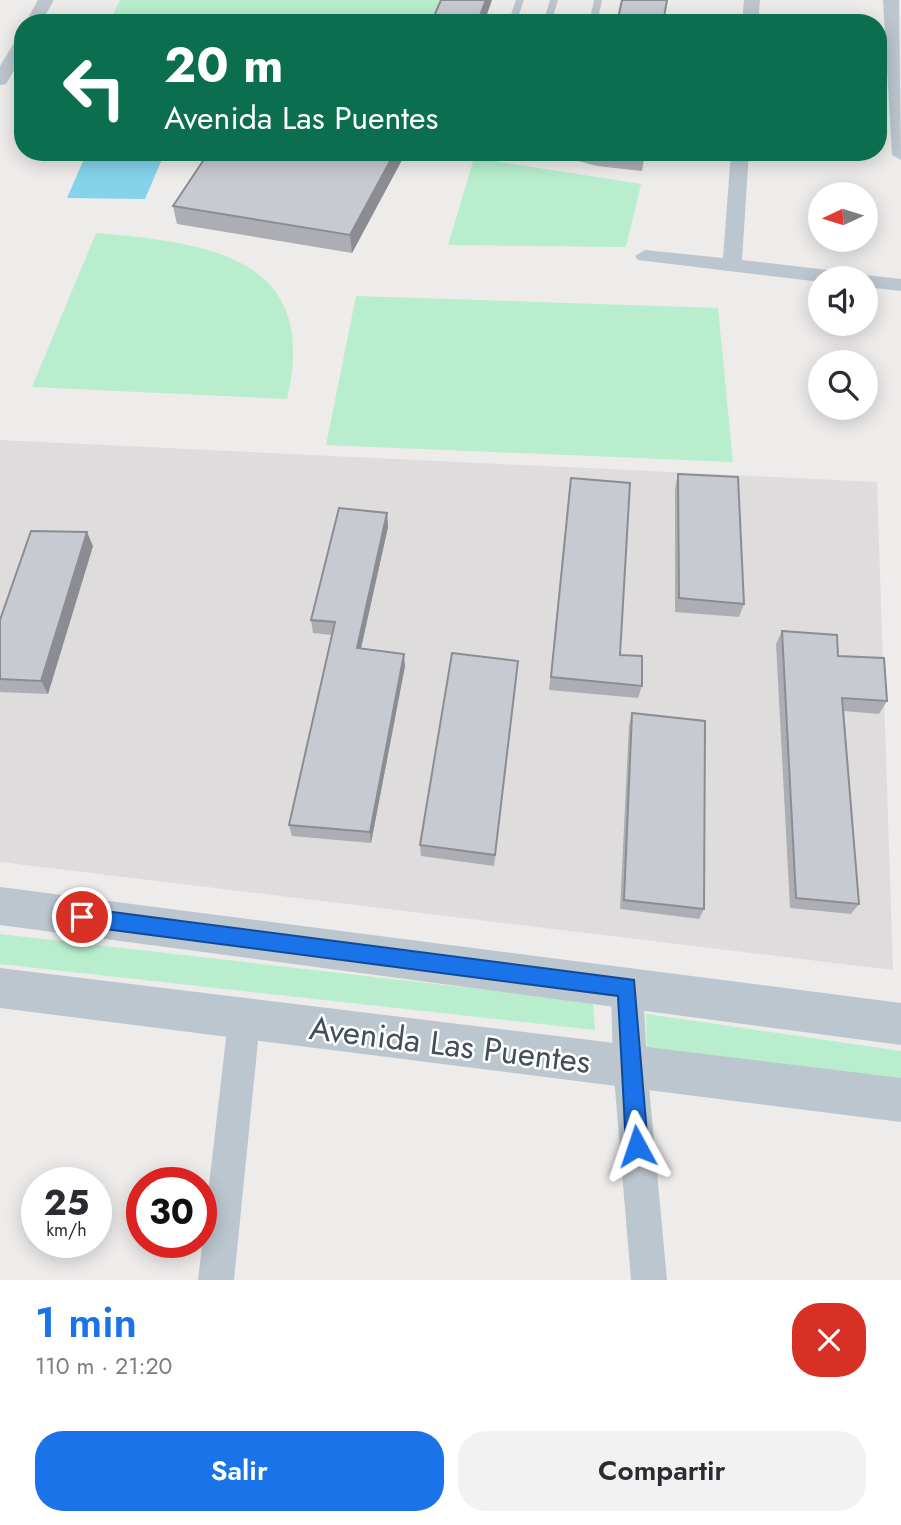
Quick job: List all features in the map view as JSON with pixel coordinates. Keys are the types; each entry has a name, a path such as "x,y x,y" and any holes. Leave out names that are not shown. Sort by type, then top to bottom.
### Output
{"street":[{"path":"891,0 901,155"},
{"path":"0,80 14,56"},
{"path":"732,266 739,161"},
{"path":"645,256 808,274"},
{"path":"878,282 901,285"},
{"path":"0,906 901,1024"},
{"path":"627,987 630,1065 649,1280"},
{"name":"Avenida Las Puentes","path":"0,988 244,1021 630,1065 901,1100"},
{"path":"216,1280 244,1021"}],"shaded area":[{"path":"0,440 877,482 893,970 0,862"}],"green space":[{"path":"120,0 445,0 439,14 113,14"},
{"path":"473,161 493,161 641,184 626,247 448,245"},
{"path":"96,233 177,243 214,252 246,266 271,286 287,314 293,351 287,399 32,387"},
{"path":"356,296 718,308 733,462 326,445"},
{"path":"0,934 593,1002 595,1030 0,964"},
{"path":"646,1014 901,1051 901,1087 647,1050"}],"water":[{"path":"83,161 161,161 145,199 67,198"}],"building":[{"path":"441,0 486,0 481,14 435,14"},
{"path":"622,0 667,0 665,14 619,14"},
{"path":"203,161 390,161 350,235 173,206"},
{"path":"678,474 738,477 744,604 679,598"},
{"path":"571,478 630,483 620,655 642,656 642,686 551,677"},
{"path":"339,508 387,513 357,648 404,654 370,832 289,825 335,622 311,620"},
{"path":"31,531 87,532 41,681 0,679 0,620"},
{"path":"782,631 837,635 838,656 884,658 887,701 842,698 859,904 796,898"},
{"path":"452,653 518,661 495,855 420,845"},
{"path":"632,713 705,721 704,909 624,900"}],"route":[{"path":"82,917 627,987 637,1146"}]}
